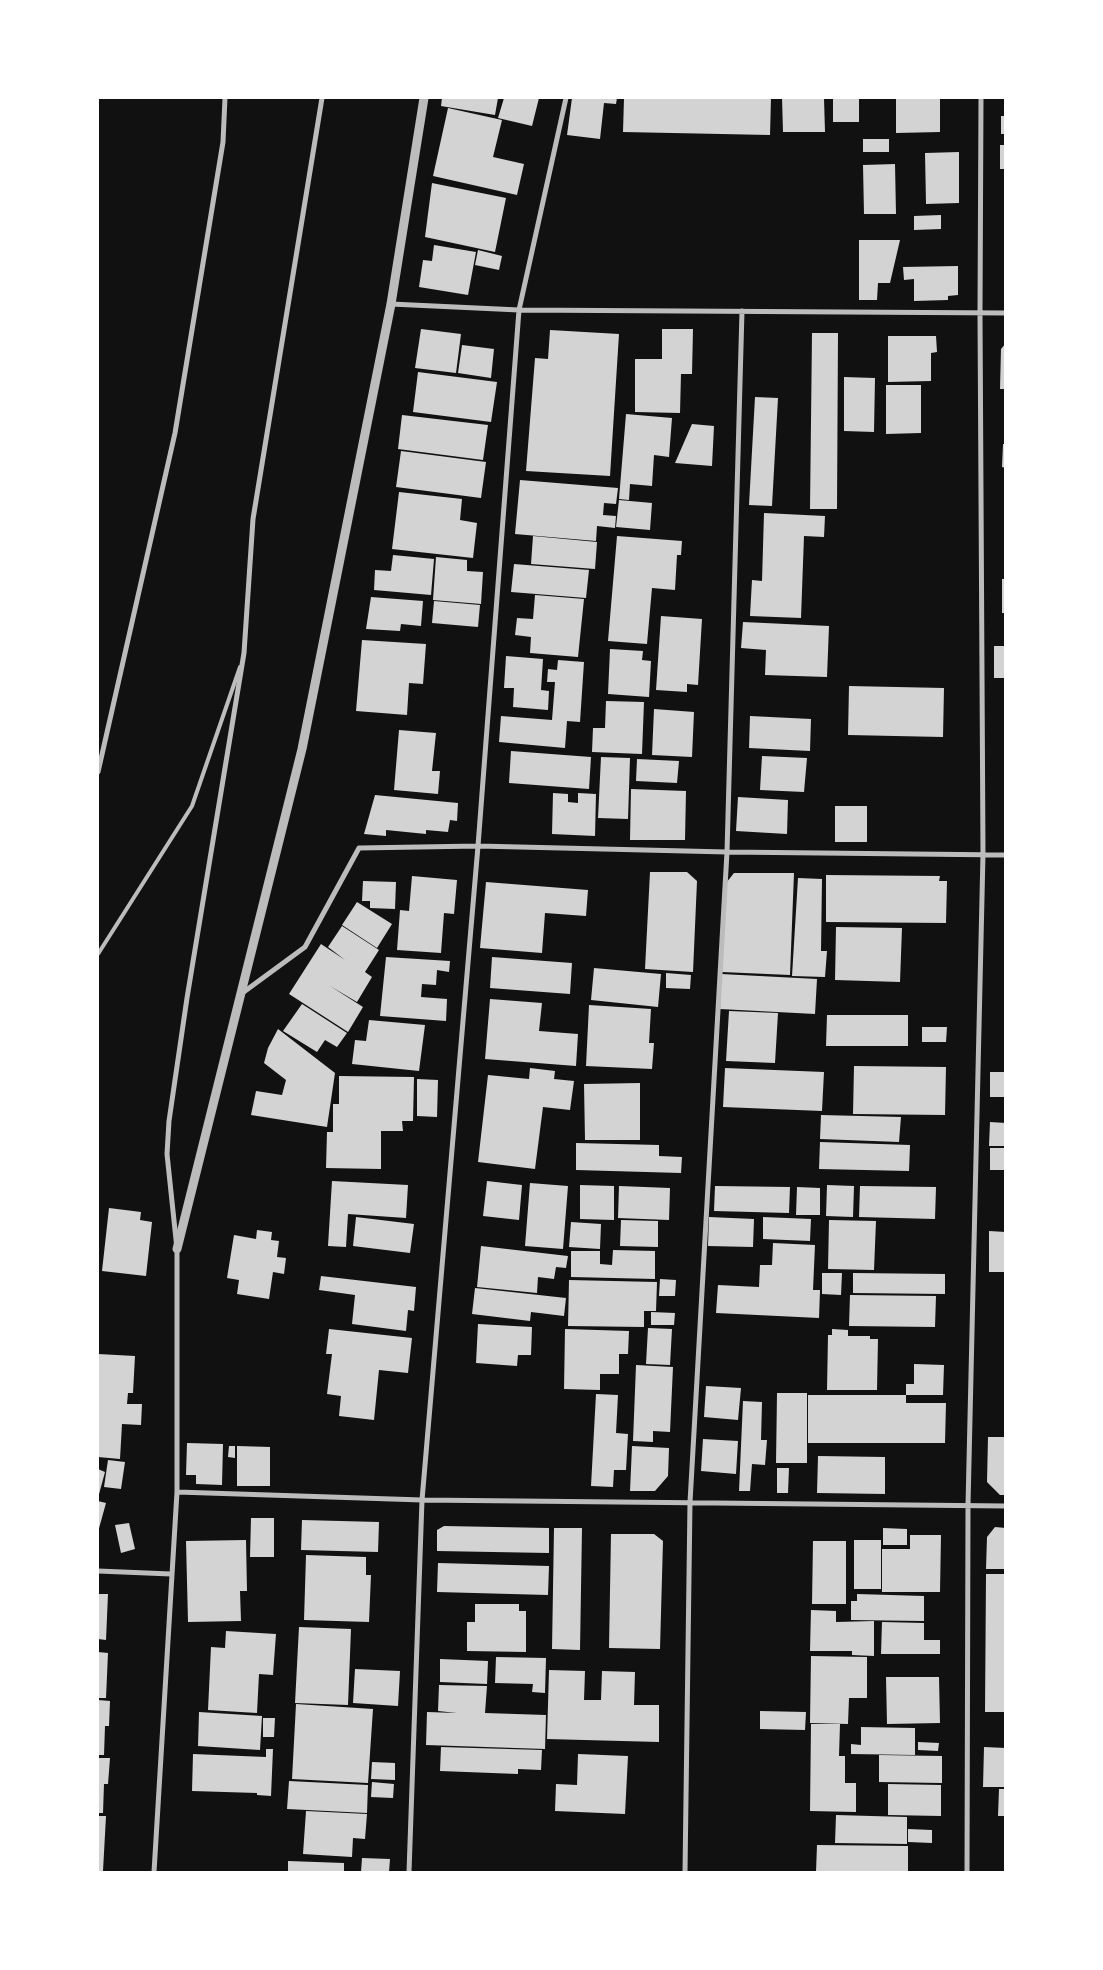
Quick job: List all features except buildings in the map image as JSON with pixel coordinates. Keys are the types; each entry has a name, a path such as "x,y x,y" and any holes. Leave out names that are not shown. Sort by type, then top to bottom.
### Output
{"street":[{"path":"98,772 175,433 222,142 226,98"},
{"path":"154,1872 177,1492 176,1249 167,1154 169,1121 187,998 244,653 253,519 322,98"},
{"path":"176,1249 302,749 391,304 424,98"},
{"path":"409,1872 422,1500 478,846 519,310 566,98"},
{"path":"967,1872 968,1505 983,854 980,313 981,98"},
{"path":"391,304 519,310 1006,313"},
{"path":"685,1872 690,1502 726,852 742,311"},
{"path":"240,994 305,947 359,848 478,846 726,852 1006,855"},
{"path":"177,1492 422,1500 1006,1506"},
{"path":"98,1571 171,1574"}],"lane":[{"path":"98,954 192,806 244,653"}]}
